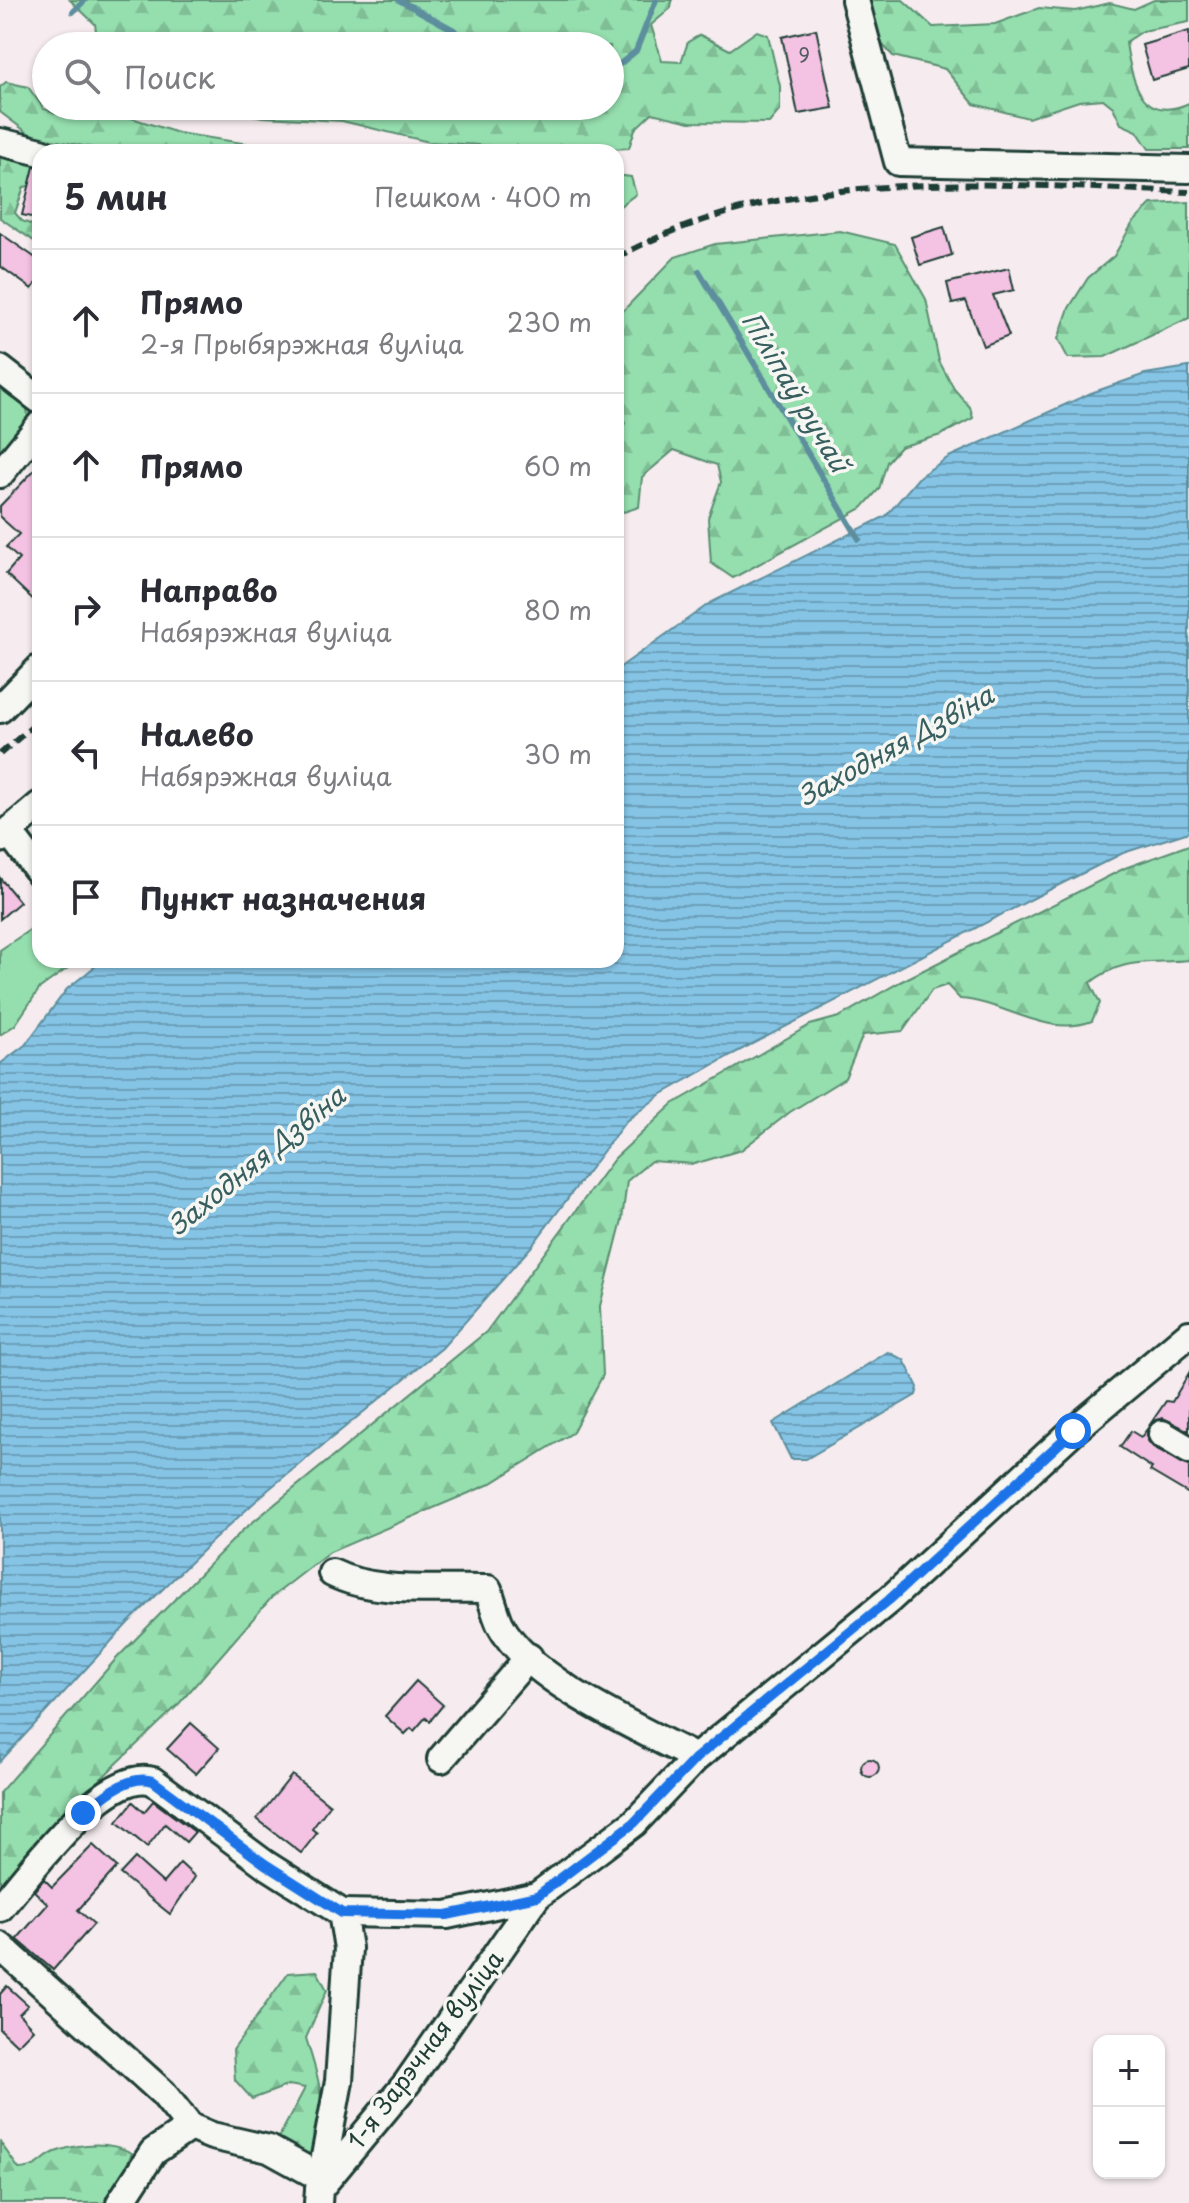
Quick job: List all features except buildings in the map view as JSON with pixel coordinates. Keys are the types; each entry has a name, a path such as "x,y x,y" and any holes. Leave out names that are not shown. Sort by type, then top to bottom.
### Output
{"street":[{"path":"855,0 898,162 1189,169"},
{"path":"0,142 32,150"},
{"path":"0,369 32,389"},
{"path":"0,474 32,435"},
{"path":"0,709 32,676"},
{"path":"32,812 4,835 32,865"},
{"path":"0,1908 83,1813 120,1786 143,1777 153,1781 265,1864 342,1913 447,1915 537,1896 634,1823 696,1758 889,1600 1073,1431 1189,1334"},
{"path":"1162,1434 1189,1450"},
{"path":"332,1573 348,1581 390,1586 488,1589 501,1626 540,1669 595,1705 696,1758"},
{"path":"441,1759 529,1657"},
{"name":"1-я Зарэчная вуліца","path":"319,2190 407,2083 537,1896"},
{"path":"0,1946 163,2093 190,2127 212,2136 269,2149 319,2190 339,2081 348,1948 342,1913"},
{"path":"120,2203 153,2152 190,2127"}],"green space":[{"path":"70,0 672,0 671,8 651,25 662,61 681,62 688,42 700,35 730,50 757,31 768,35 780,86 780,110 769,123 690,122 652,113 635,129 629,148 624,148 624,144 429,142 342,121 322,120 624,120 624,32 96,32 95,24"},
{"path":"867,0 903,0 933,27 995,24 1039,8 1075,11 1110,3 1134,9 1154,0 1189,0 1189,22 1143,31 1126,42 1135,84 1149,103 1160,108 1173,108 1189,103 1189,149 1149,149 1137,131 1121,124 1113,107 1103,99 1079,101 1028,118 974,104 945,69 893,56 879,41"},
{"path":"6,82 28,87 32,92 32,120 138,120 178,133 249,144 73,144 32,136 0,112 0,87"},
{"path":"0,151 32,160 32,186 24,187 15,213 22,221 32,225 32,240 0,218"},
{"path":"624,176 631,177 636,194 624,203"},
{"path":"1189,202 1189,318 1105,357 1068,358 1058,339 1069,308 1088,278 1114,256 1132,224 1151,204"},
{"path":"840,231 895,244 926,299 939,361 954,389 970,407 973,418 941,435 900,447 887,462 879,489 862,508 733,578 711,563 708,518 721,482 717,465 674,450 642,477 639,507 624,512 624,310 675,257 715,244"},
{"path":"0,386 27,408 28,417 0,453"},
{"path":"1189,845 1189,960 1138,963 1102,974 1090,983 1100,1003 1092,1021 1075,1025 1042,1022 960,999 947,985 932,990 903,1031 863,1035 845,1078 790,1112 741,1150 694,1164 651,1161 627,1181 622,1220 600,1306 603,1375 572,1433 490,1484 330,1552 272,1597 177,1706 38,1839 0,1885 0,1792 116,1659 243,1530 486,1332 614,1159 673,1104 810,1025 839,1017 900,982 1125,868"},
{"path":"32,928 32,968 68,968 40,988 15,1025 0,1035 0,950"},
{"path":"317,1971 327,1990 306,2038 321,2096 320,2124 310,2154 298,2152 278,2139 305,2088 289,2085 252,2099 235,2080 233,2050 288,1973"},
{"path":"0,2142 19,2169 32,2167 52,2153 76,2146 115,2146 132,2153 110,2203 0,2203"}],"water":[{"name":"Заходняя Дзвіна","path":"1189,367 1189,832 1123,853 1053,888 731,1055 662,1094 626,1121 531,1247 442,1348 269,1489 209,1544 129,1622 0,1762 0,1064 25,1045 67,989 93,968 624,968 624,664 710,603 886,516 920,476 949,457 1091,393 1145,374"},
{"path":"888,1352 904,1360 918,1387 916,1395 806,1459 791,1459 773,1423"}],"waterway":[{"path":"73,12 85,0"},
{"name":"Піліпаў ручай","path":"399,0 456,32"},
{"path":"624,61 636,51 656,0"},
{"name":"Піліпаў ручай","path":"699,271 859,539"}],"railway":[{"path":"624,254 683,227 752,206 824,193 896,186 970,184 1189,192"},
{"path":"0,754 32,727"}],"route":[{"path":"83,1813 120,1786 143,1777 153,1781 265,1864 342,1913 447,1915 537,1896 634,1823 696,1758 889,1600 1073,1431"}]}
